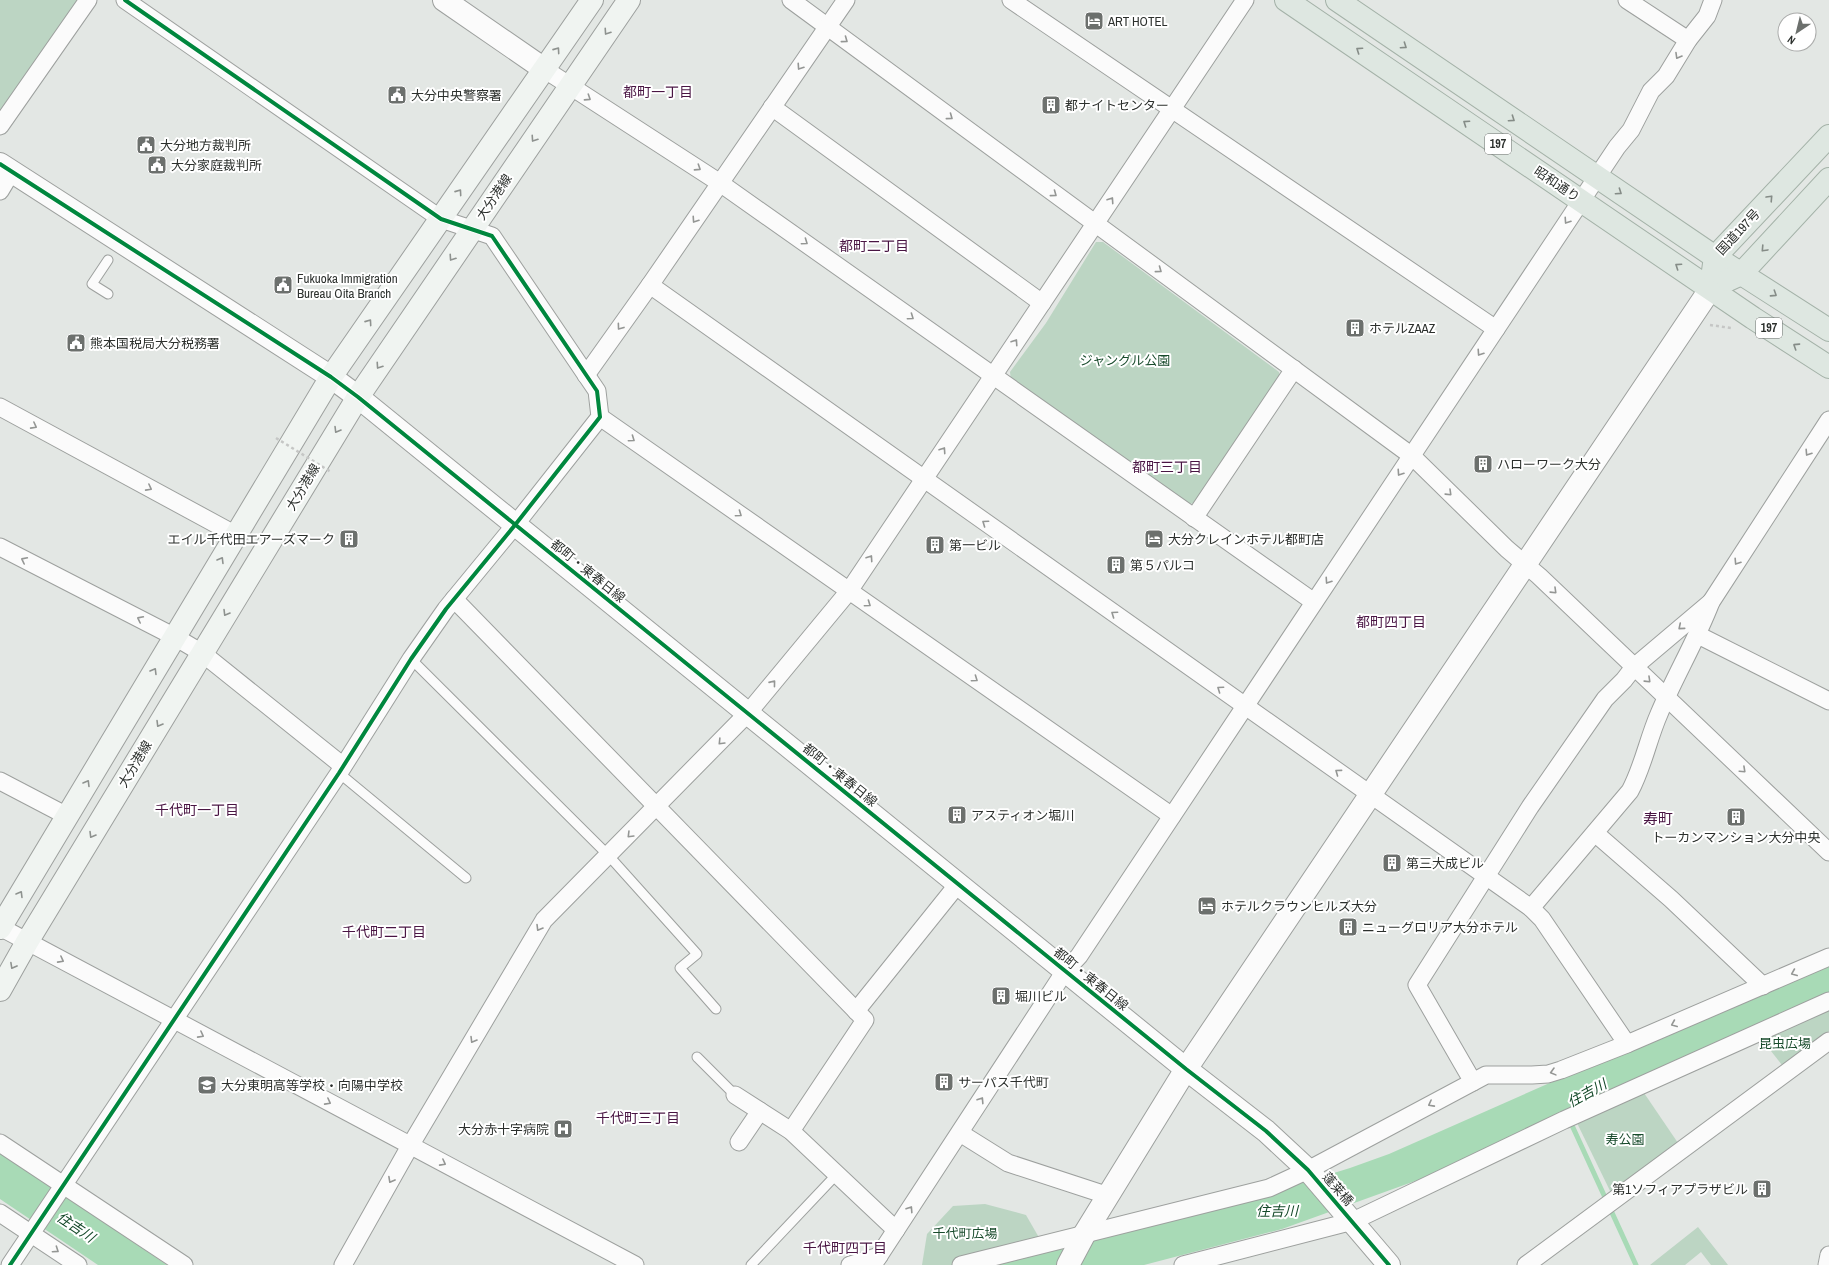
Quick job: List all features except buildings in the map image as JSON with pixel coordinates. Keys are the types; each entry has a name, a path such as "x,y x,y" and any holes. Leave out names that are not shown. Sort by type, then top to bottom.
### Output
{"highway":[{"name":"昭和通り","path":"1286,0 1829,367"},
{"name":"197","path":"1337,0 1715,257 1829,330"},
{"name":"国道197号","path":"1711,288 1715,257 1829,136"},
{"path":"1711,288 1741,274 1829,179"}],"main road":[{"path":"0,927 331,377 592,0"},
{"name":"大分港線","path":"0,990 27,942 358,397 629,0"}],"street":[{"path":"0,126 88,0"},
{"path":"10,1265 341,769 411,659 454,599 516,525 600,416 597,391 492,236 440,219 125,0"},
{"path":"444,0 544,69 720,183 1314,602"},
{"path":"791,0 1412,456 1507,549 1526,564 1829,852"},
{"path":"586,375 650,285 846,0"},
{"path":"1011,0 1496,329"},
{"path":"343,1265 410,1146 544,920 748,714 848,591 1245,0"},
{"path":"1627,0 1688,40"},
{"path":"850,1265 876,1260 1065,971 1079,956 1581,200 1617,147 1631,130 1651,91 1666,76 1688,40 1707,16 1714,0"},
{"path":"772,107 1042,303"},
{"path":"0,191 6,168"},
{"name":"都町・東春日線","path":"6,168 331,377 358,397 1186,1069 1266,1132 1308,1170"},
{"path":"650,285 1531,908 1542,919 1627,1044"},
{"path":"1068,1265 1084,1235 1186,1069 1711,288"},
{"path":"1194,518 1294,370"},
{"path":"0,407 236,535"},
{"path":"600,416 848,591 1172,816"},
{"path":"1531,908 1630,791 1637,778 1666,697 1698,635 1711,602 1829,420"},
{"path":"0,547 175,637 202,653 341,769"},
{"path":"454,599 865,1020 791,1131"},
{"path":"1474,1082 1417,985 1530,807 1604,699 1624,680 1634,667 1711,602"},
{"path":"1698,635 1829,701"},
{"path":"0,781 67,816"},
{"path":"1595,833 1661,890 1763,986"},
{"path":"856,1011 958,884"},
{"path":"0,927 635,1265"},
{"path":"961,1265 1269,1188 1308,1170 1486,1075 1548,1074 1627,1044 1829,957"},
{"path":"1183,1265 1353,1221 1569,1119 1829,1001"},
{"path":"1526,1265 1829,1041"},
{"path":"735,1095 791,1131 896,1230"},
{"path":"739,1142 760,1111"},
{"path":"960,1132 1008,1163 1108,1196"},
{"path":"0,1143 62,1188 184,1265"},
{"name":"蓬莱橋","path":"1308,1170 1353,1221"},
{"path":"0,1213 33,1230 78,1265"},
{"path":"1353,1221 1389,1265"},
{"path":"1828,1265 1829,1255"}],"lane":[{"path":"108,260 92,284 108,294"},
{"path":"411,659 609,856 697,954 680,968 716,1009"},
{"path":"341,769 466,878"},
{"path":"696,1057 735,1095"},
{"path":"751,1265 837,1174"}],"path":[{"path":"276,438 331,472"}],"green space":[{"path":"0,0 80,0 0,118"},
{"name":"ジャングル公園","path":"1096,242 1103,242 1279,372 1280,380 1195,502 1188,505 1011,380 1010,372 1046,323"},
{"name":"昆虫広場","path":"1829,1006 1829,1031 1782,1065 1760,1037"},
{"name":"寿公園","path":"1642,1090 1678,1143 1613,1197 1577,1123"},
{"name":"千代町広場","path":"985,1204 1026,1215 1041,1241 953,1265 922,1265 927,1234 953,1206"},
{"path":"1698,1227 1728,1265 1711,1265 1701,1252 1685,1265 1650,1265"}],"water":[{"name":"住吉川","path":"1829,965 1829,996 1418,1180 1282,1229 1144,1265 995,1265 1205,1213 1350,1168 1389,1154 1561,1078"},
{"name":"住吉川","path":"0,1152 167,1265 98,1265 0,1199"}],"waterway":[{"path":"1570,1121 1636,1265"}],"cycle path":[{"path":"10,1265 339,773 411,659 446,609 515,525 600,417 597,391 492,236 441,219 125,0"},
{"path":"0,164 331,377 358,397 1186,1069 1266,1131 1308,1170 1389,1265"}],"place":[{"name":"ART HOTEL","path":"1094,21"},
{"name":"大分中央警察署","path":"397,95"},
{"name":"都ナイトセンター","path":"1051,105"},
{"name":"大分地方裁判所","path":"146,145"},
{"name":"大分家庭裁判所","path":"157,165"},
{"name":"Fukuoka Immigration Bureau Oita Branch","path":"283,285"},
{"name":"ホテルZAAZ","path":"1355,328"},
{"name":"熊本国税局大分税務署","path":"76,343"},
{"name":"ハローワーク大分","path":"1483,464"},
{"name":"エイル千代田エアーズマーク","path":"349,539"},
{"name":"大分クレインホテル都町店","path":"1154,539"},
{"name":"第一ビル","path":"935,545"},
{"name":"第５パルコ","path":"1116,565"},
{"name":"アスティオン堀川","path":"957,815"},
{"name":"トーカンマンション大分中央","path":"1736,817"},
{"name":"第三大成ビル","path":"1392,863"},
{"name":"ホテルクラウンヒルズ大分","path":"1207,906"},
{"name":"ニューグロリア大分ホテル","path":"1348,927"},
{"name":"堀川ビル","path":"1001,996"},
{"name":"サーパス千代町","path":"944,1082"},
{"name":"大分東明高等学校・向陽中学校","path":"207,1085"},
{"name":"大分赤十字病院","path":"563,1129"},
{"name":"第1ソフィアプラザビル","path":"1762,1189"}],"district":[{"name":"都町一丁目","path":"658,92"},
{"name":"都町二丁目","path":"874,246"},
{"name":"都町三丁目","path":"1167,467"},
{"name":"都町四丁目","path":"1391,622"},
{"name":"千代町一丁目","path":"197,810"},
{"name":"寿町","path":"1658,818"},
{"name":"千代町二丁目","path":"384,932"},
{"name":"千代町三丁目","path":"638,1118"},
{"name":"千代町四丁目","path":"845,1248"}]}
